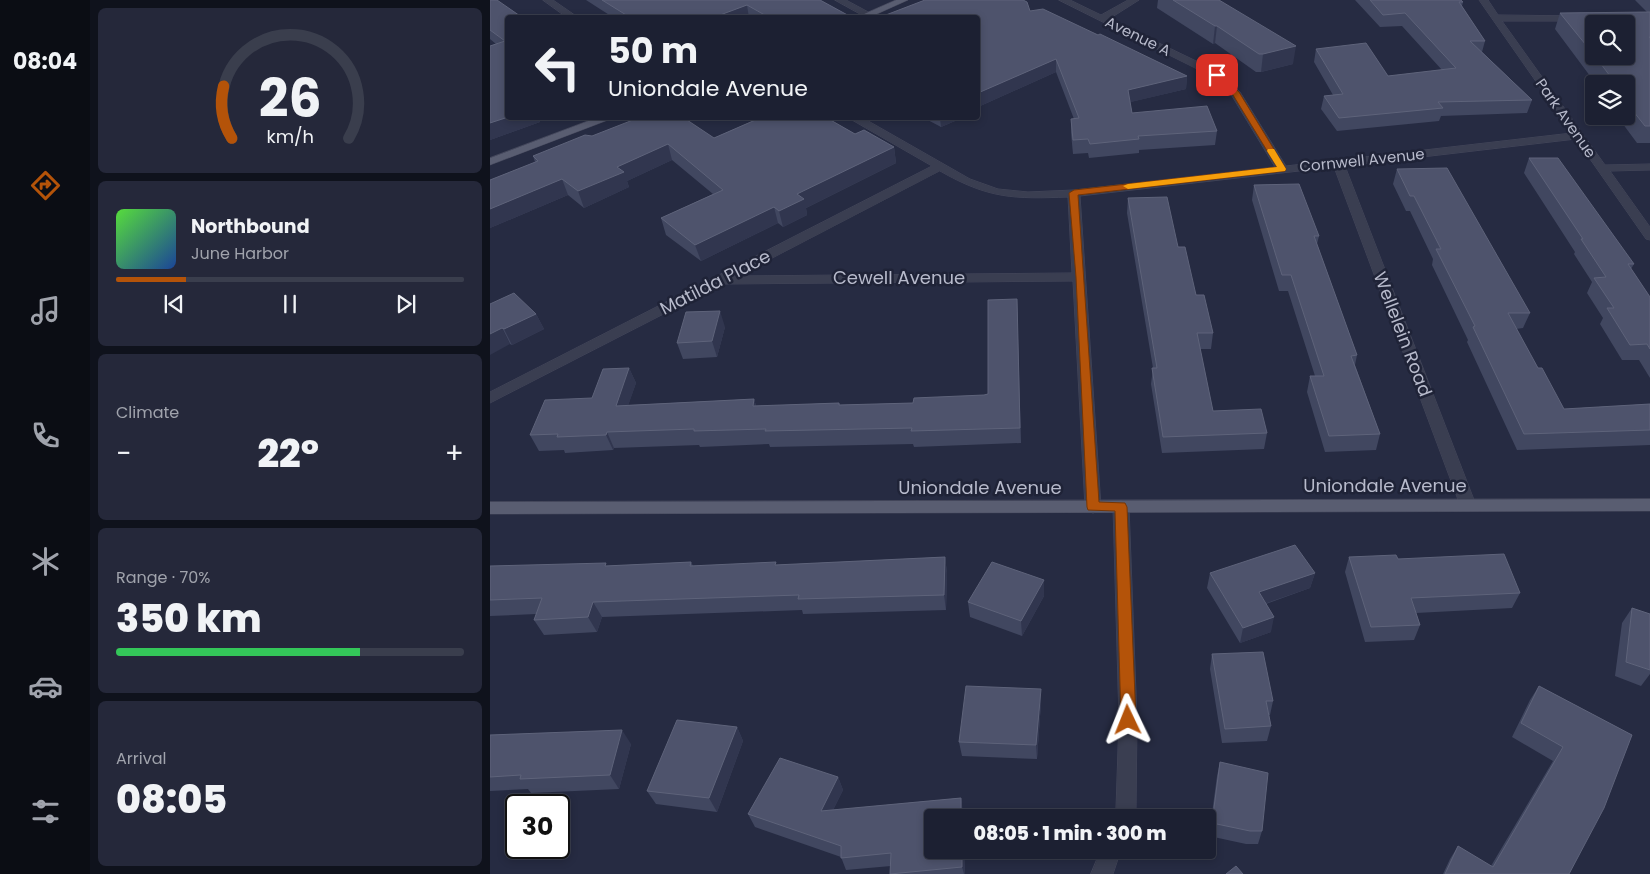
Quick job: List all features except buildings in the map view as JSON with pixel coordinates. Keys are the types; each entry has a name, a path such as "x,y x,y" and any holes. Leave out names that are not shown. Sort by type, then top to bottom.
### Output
{"main road":[{"path":"866,15 904,0"},
{"path":"490,162 599,120"},
{"name":"Uniondale Avenue","path":"490,508 1650,505"}],"street":[{"path":"546,0 570,15"},
{"path":"839,0 862,15"},
{"name":"Avenue A","path":"1063,0 1217,75 1236,94 1282,169"},
{"path":"1103,18 1135,0"},
{"name":"Park Avenue","path":"1483,0 1650,236"},
{"path":"1496,18 1585,18"},
{"name":"Cornwell Avenue","path":"860,120 966,181 996,192 1028,195 1074,193 1578,136"},
{"name":"Wellelein Road","path":"1338,163 1468,505"},
{"name":"Matilda Place","path":"490,398 941,166"},
{"path":"1602,168 1650,168"},
{"path":"1074,193 1093,507"},
{"name":"Cewell Avenue","path":"718,280 1080,277"},
{"path":"1121,507 1128,720 1126,809"},
{"path":"1102,874 1108,859"}],"slow traffic":[{"path":"1128,186 1282,169 1271,151"}],"route":[{"path":"1128,720 1121,507 1093,507 1074,193 1282,169 1236,94 1217,75"}]}
